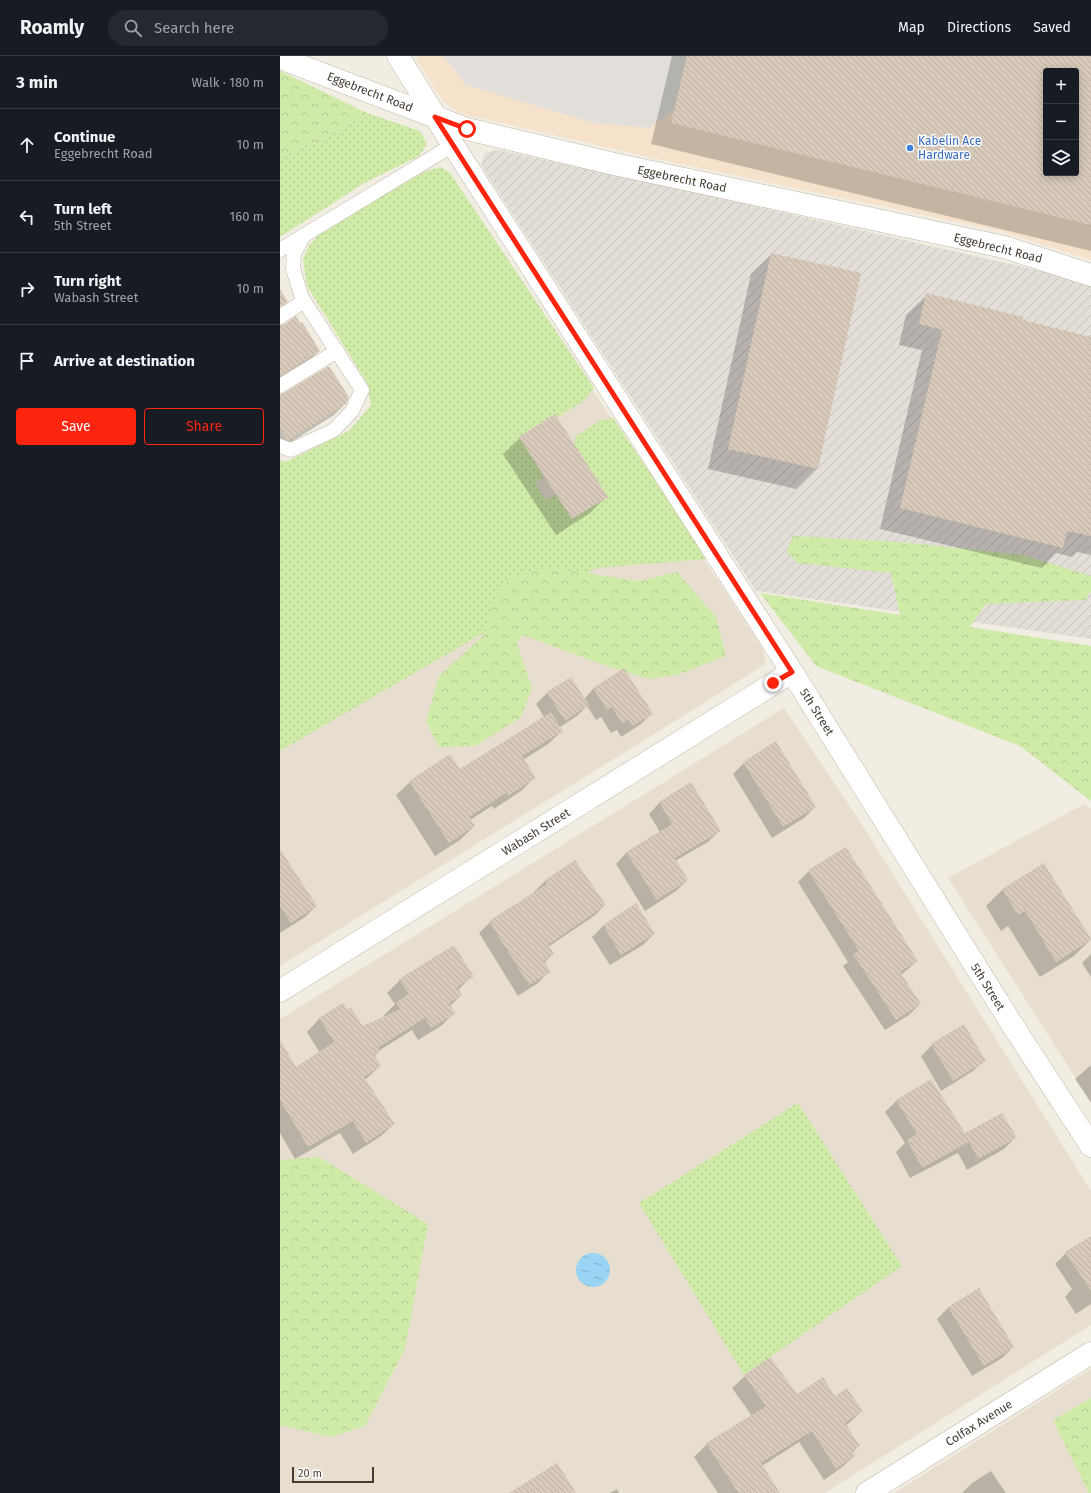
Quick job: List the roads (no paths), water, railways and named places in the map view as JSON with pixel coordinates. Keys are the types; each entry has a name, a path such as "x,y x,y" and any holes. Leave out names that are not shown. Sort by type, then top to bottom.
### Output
{"street":[{"name":"5th Street","path":"398,56 435,117 792,672 1008,1019 1091,1146"},
{"name":"Eggebrecht Road","path":"280,58 467,129 614,164 1004,247 1091,275"},
{"name":"Wabash Street","path":"280,991 792,672"},
{"name":"Colfax Avenue","path":"868,1493 1091,1353"}],"lane":[{"path":"280,250 453,145"},
{"path":"280,446 291,450 334,430 352,411 362,390 304,301 293,269 294,254 304,235"},
{"path":"280,317 304,301"},
{"path":"280,386 337,351"}],"water":[{"path":"590,1253 596,1253 600,1254 607,1260 610,1270 609,1277 603,1284 596,1287 590,1287 586,1286 579,1280 576,1273 576,1267 577,1263 583,1256"}],"place":[{"name":"Kabelin Ace Hardware","path":"910,148"}]}
